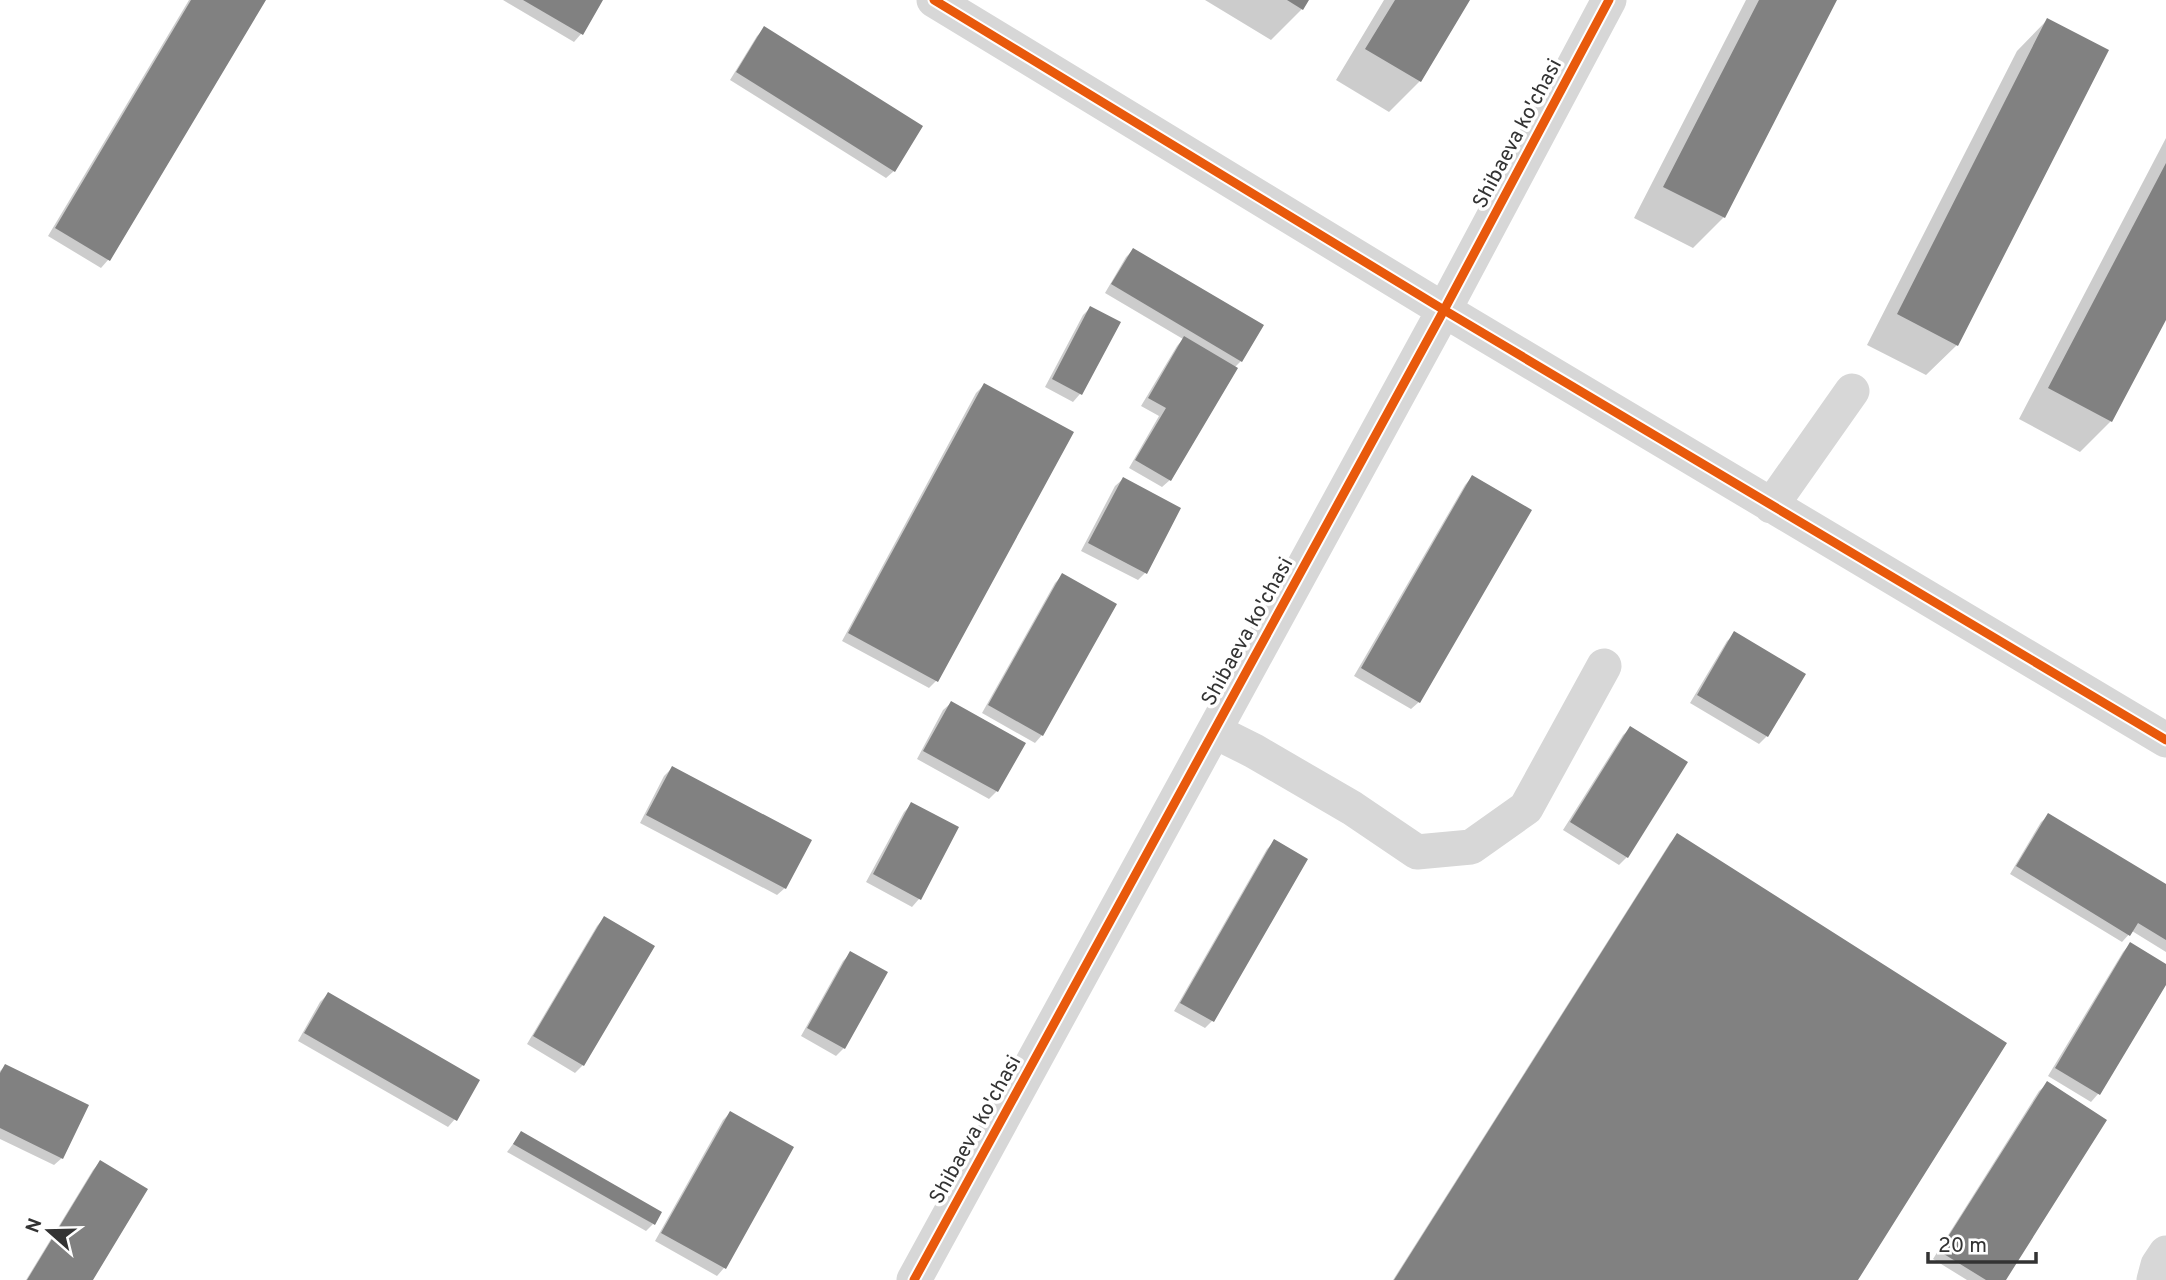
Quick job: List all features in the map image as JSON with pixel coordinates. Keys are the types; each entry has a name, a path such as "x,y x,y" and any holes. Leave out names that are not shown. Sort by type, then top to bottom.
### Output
{"street":[{"path":"933,0 1444,310 2166,740"},
{"name":"Shibaeva ko'chasi","path":"914,1280 1444,310 1609,0"},
{"path":"1771,506 1852,391"},
{"path":"1214,731 1352,808 1417,852 1471,847 1526,808 1605,666"},
{"path":"2154,1280 2158,1265 2166,1253"}],"building":[{"path":"191,0 266,0 110,261 55,228"},
{"path":"523,0 603,0 583,35"},
{"path":"1287,0 1309,0 1303,10"},
{"path":"1395,0 1470,0 1421,82 1365,49"},
{"path":"1759,0 1837,0 1725,218 1663,187"},
{"path":"2047,18 2109,50 1958,346 1897,314"},
{"path":"764,26 923,126 895,172 736,72"},
{"path":"2166,163 2166,320 2112,422 2048,388"},
{"path":"1133,248 1264,325 1242,362 1111,284"},
{"path":"1090,306 1121,322 1082,395 1052,379"},
{"path":"1184,336 1238,368 1171,481 1135,460 1166,408 1148,398"},
{"path":"984,383 1074,432 938,682 848,633"},
{"path":"1472,475 1532,510 1420,703 1361,668"},
{"path":"1123,477 1181,508 1147,574 1088,543"},
{"path":"1062,573 1117,604 1043,736 988,705"},
{"path":"1734,631 1806,674 1768,737 1697,695"},
{"path":"951,701 1026,743 998,792 923,751"},
{"path":"1630,726 1688,762 1628,858 1570,822"},
{"path":"672,766 812,840 786,889 646,815"},
{"path":"911,802 959,827 921,900 873,874"},
{"path":"2048,813 2166,884 2166,940 2138,923 2130,936 2016,866"},
{"path":"1677,833 2007,1043 1858,1280 1394,1280"},
{"path":"1274,839 1308,859 1214,1022 1180,1003"},
{"path":"604,916 655,946 584,1066 533,1036"},
{"path":"2130,942 2166,964 2166,985 2100,1095 2055,1068"},
{"path":"850,951 888,972 845,1049 807,1028"},
{"path":"328,992 480,1080 457,1121 304,1033"},
{"path":"5,1064 89,1105 63,1159 0,1128 0,1073"},
{"path":"2047,1081 2107,1120 2006,1280 1986,1280 1939,1251"},
{"path":"730,1111 794,1147 726,1269 661,1233"},
{"path":"521,1131 662,1212 655,1225 513,1144"},
{"path":"100,1160 148,1189 93,1280 27,1280"}],"cycle path":[{"path":"934,0 1444,310 2166,740"},
{"path":"914,1280 1444,310 1609,0"}]}
